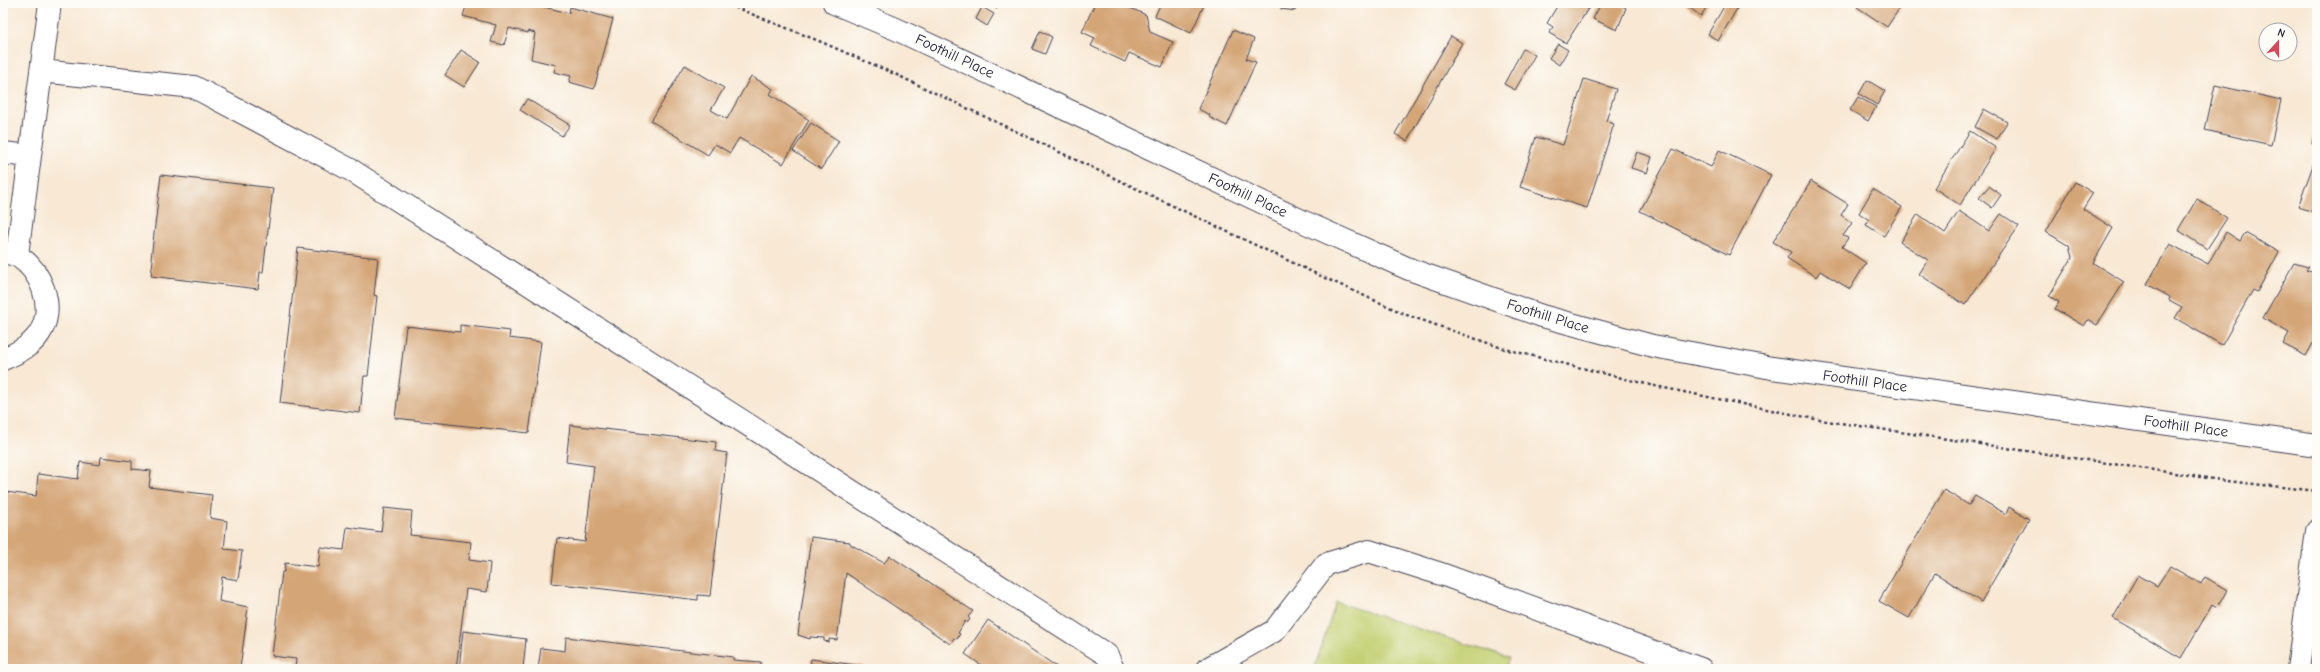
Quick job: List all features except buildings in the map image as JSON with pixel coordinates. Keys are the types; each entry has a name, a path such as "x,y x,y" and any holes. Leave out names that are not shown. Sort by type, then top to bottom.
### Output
{"street":[{"path":"3,359 23,351 42,329 47,301 38,275 10,254 30,156 50,3"},
{"name":"Foothill Place","path":"834,3 896,29 1304,222 1409,269 1542,316 1653,346 1772,368 2317,445"},
{"path":"41,71 194,87 351,170 1107,655 1113,669"},
{"path":"3,152 30,156"},
{"path":"2298,669 2317,531"},
{"path":"1207,669 1274,632 1326,564 1368,551 1444,575 1701,669"}],"green space":[{"path":"1336,602 1509,658 1505,669 1314,669"}]}
